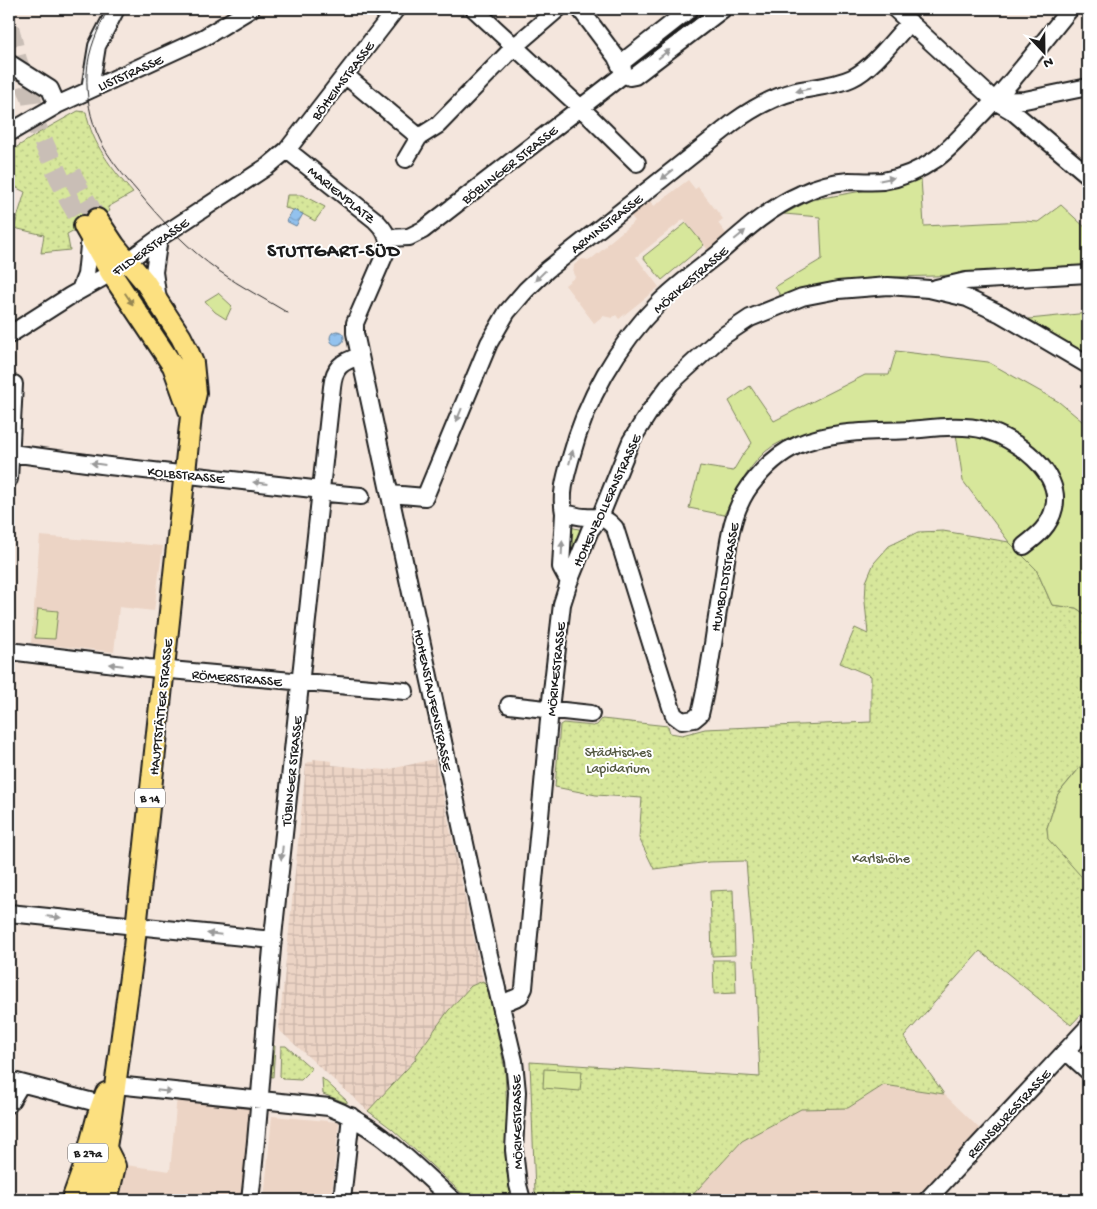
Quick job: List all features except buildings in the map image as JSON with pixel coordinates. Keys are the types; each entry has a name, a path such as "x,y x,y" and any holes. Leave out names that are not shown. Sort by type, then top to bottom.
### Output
{"main road":[{"name":"B 14","path":"90,227 119,267"},
{"name":"HAUPTSTÄTTER STRASSE","path":"90,1200 106,1147 116,1085 136,926 184,474 191,416 196,393 193,363 188,351 141,278 119,267"},
{"name":"HAUPTSTÄTTER STRASSE","path":"119,267 178,377 191,416"},
{"path":"164,351 184,354 188,351"},
{"name":"B 27a","path":"72,1200 84,1168 101,1104 107,1091 116,1085"},
{"name":"HAUPTSTÄTTER STRASSE","path":"106,1147 115,1166 108,1200"}],"street":[{"path":"90,89 97,46 116,9"},
{"name":"LISTSTRASSE","path":"9,133 57,105 204,38 251,9"},
{"name":"BÖHEIMSTRASSE","path":"287,150 396,9"},
{"path":"474,9 581,108 637,163"},
{"path":"406,159 419,137 438,125 515,46 558,9"},
{"path":"580,9 616,57 624,74"},
{"name":"BÖBLINGER STRASSE","path":"690,9 625,60 622,66 624,74 630,77 635,76 723,9"},
{"path":"895,9 995,101 1012,111 1088,175"},
{"name":"MÖRIKESTRASSE","path":"501,1004 520,996 524,988 550,709 562,604 569,582 561,567 564,480 582,421 613,360 660,302 776,207 802,193 823,186 847,181 882,181 918,169 949,149 995,101 1070,9"},
{"name":"ARMINSTRASSE","path":"390,494 425,497 489,343 507,312 547,270 753,108 793,92 851,79 872,63 910,22"},
{"path":"9,63 50,89 57,105"},
{"name":"BÖBLINGER STRASSE","path":"388,238 409,236 423,230 624,74"},
{"path":"345,75 419,137"},
{"path":"995,101 1025,100 1088,87"},
{"name":"MARIENPLATZ","path":"287,150 374,220 383,228 388,238"},
{"name":"FILDERSTRASSE","path":"9,336 119,267 159,238 268,166 287,150"},
{"path":"80,290 86,275 90,227"},
{"path":"159,238 154,272 159,304"},
{"path":"360,356 355,323 388,247 388,238"},
{"path":"929,289 966,282 1088,274"},
{"name":"HOHENZOLLERNSTRASSE","path":"569,582 590,530 600,517 631,441 650,412 671,383 696,358 720,338 750,318 802,297 838,290 888,286 929,289 967,298 985,305 1088,365"},
{"name":"HOHENSTAUFENSTRASSE","path":"360,356 510,1043"},
{"name":"TÜBINGER STRASSE","path":"250,1200 273,940 333,376 345,361 360,356"},
{"path":"9,479 14,384"},
{"name":"HUMBOLDTSTRASSE","path":"600,517 608,520 615,528 671,707 674,715 682,721 690,721 697,717 701,707 729,542 739,504 749,487 762,472 779,457 797,446 835,434 932,428 961,427 984,430 1002,436 1018,444 1044,469 1051,481 1055,495 1054,508 1048,522 1040,534 1024,546"},
{"name":"KOLBSTRASSE","path":"10,451 361,496"},
{"path":"564,513 584,517 600,517"},
{"name":"RÖMERSTRASSE","path":"9,651 164,670 405,691"},
{"path":"509,706 591,714"},
{"path":"9,913 273,940"},
{"name":"REINSBURGSTRASSE","path":"928,1200 1088,1027"},
{"name":"MÖRIKESTRASSE","path":"510,1043 517,1092 515,1167 522,1200"},
{"path":"1066,1051 1088,1071"},
{"path":"9,1104 15,1082 101,1104"},
{"path":"116,1085 329,1107 351,1116 382,1137 452,1200"},
{"path":"342,1200 351,1116"}],"shaded area":[{"path":"688,180 695,189 698,187 723,219 718,223 727,235 708,250 684,219 636,257 659,287 619,319 616,315 612,318 603,316 594,323 565,285 575,277 573,273 574,265 582,259 590,260 607,246 635,221 630,215 649,200 654,206"},
{"path":"40,536 163,546 154,611 119,607 114,652 31,643"},
{"path":"313,759 332,761 332,765 386,770 435,759 483,981 471,986 448,1011 416,1058 368,1111 280,1031 279,1028 306,765 308,762 313,762"},
{"path":"884,1085 944,1094 990,1139 932,1200 688,1200 742,1141 801,1109 848,1108"},
{"path":"177,1096 253,1104 242,1200 109,1200 118,1164 170,1171"},
{"path":"272,1116 339,1122 331,1200 264,1200"}],"green space":[{"path":"78,111 86,112 93,135 104,156 133,193 108,207 110,211 67,234 70,250 41,253 44,235 14,228 25,192 9,184 9,152"},
{"path":"921,178 924,226 1038,222 1061,205 1088,230 1088,265 934,276 889,277 825,284 782,298 775,287 822,259 820,217 784,214 811,200 879,188"},
{"path":"287,195 302,195 325,207 315,221 297,211 285,208"},
{"path":"686,223 704,245 662,280 643,257"},
{"path":"218,293 232,306 226,319 215,312 205,301"},
{"path":"1088,313 1088,355 1029,319"},
{"path":"896,351 988,362 1059,402 1088,426 1088,616 1076,608 1052,605 1036,569 1009,542 963,481 954,420 855,425 828,428 803,434 781,442 758,459 742,482 724,515 689,508 700,466 733,471 752,443 729,401 750,386 774,421 865,375 889,375"},
{"path":"9,353 14,358 9,404"},
{"path":"570,527 583,530 570,560 568,559"},
{"name":"Karlshöhe","path":"943,531 1009,542 1036,569 1052,605 1076,608 1088,616 1088,757 1058,794 1047,828 1049,840 1088,881 1088,1007 1071,1025 980,951 904,1037 944,1094 884,1085 848,1108 801,1109 742,1141 688,1200 539,1200 535,1192 530,1062 760,1077 756,984 746,861 709,862 654,869 639,838 642,798 596,795 555,787 560,725 563,723 593,726 597,725 602,719 668,726 670,733 682,735 705,729 871,722 871,676 840,663 855,628 868,634 865,602 866,582 874,563 889,546 918,532"},
{"path":"38,609 58,611 55,639 35,638"},
{"path":"1088,758 1088,884 1048,839 1047,828 1058,794"},
{"path":"733,890 735,955 712,956 710,891"},
{"path":"713,960 735,960 736,993 714,994"},
{"path":"483,981 489,991 505,1070 507,1115 505,1155 513,1200 469,1200 392,1129 368,1111 416,1059 415,1057 448,1011 471,986"},
{"path":"270,1045 275,1046 273,1077 268,1076"},
{"path":"281,1046 286,1046 311,1068 301,1080 283,1079 280,1076"},
{"path":"544,1069 582,1071 580,1091 543,1088"},
{"path":"322,1078 347,1101 347,1103 323,1094"}],"water":[{"path":"293,210 303,214 296,226 286,221"},
{"path":"337,331 342,333 344,338 342,343 337,345 332,343 330,338 332,333"}],"tunnel":[{"path":"9,27 17,60 32,101 35,123 69,200 84,226"},
{"path":"71,173 97,219"}],"tram line":[{"path":"108,9 91,48 87,73 87,90 91,116 112,161 156,213 186,244 227,277 288,313"},
{"path":"643,60 709,9"}],"district":[{"name":"STUTTGART-SÜD","path":"334,249"}],"park label":[{"name":"Städtisches Lapidarium","path":"618,760"}]}
